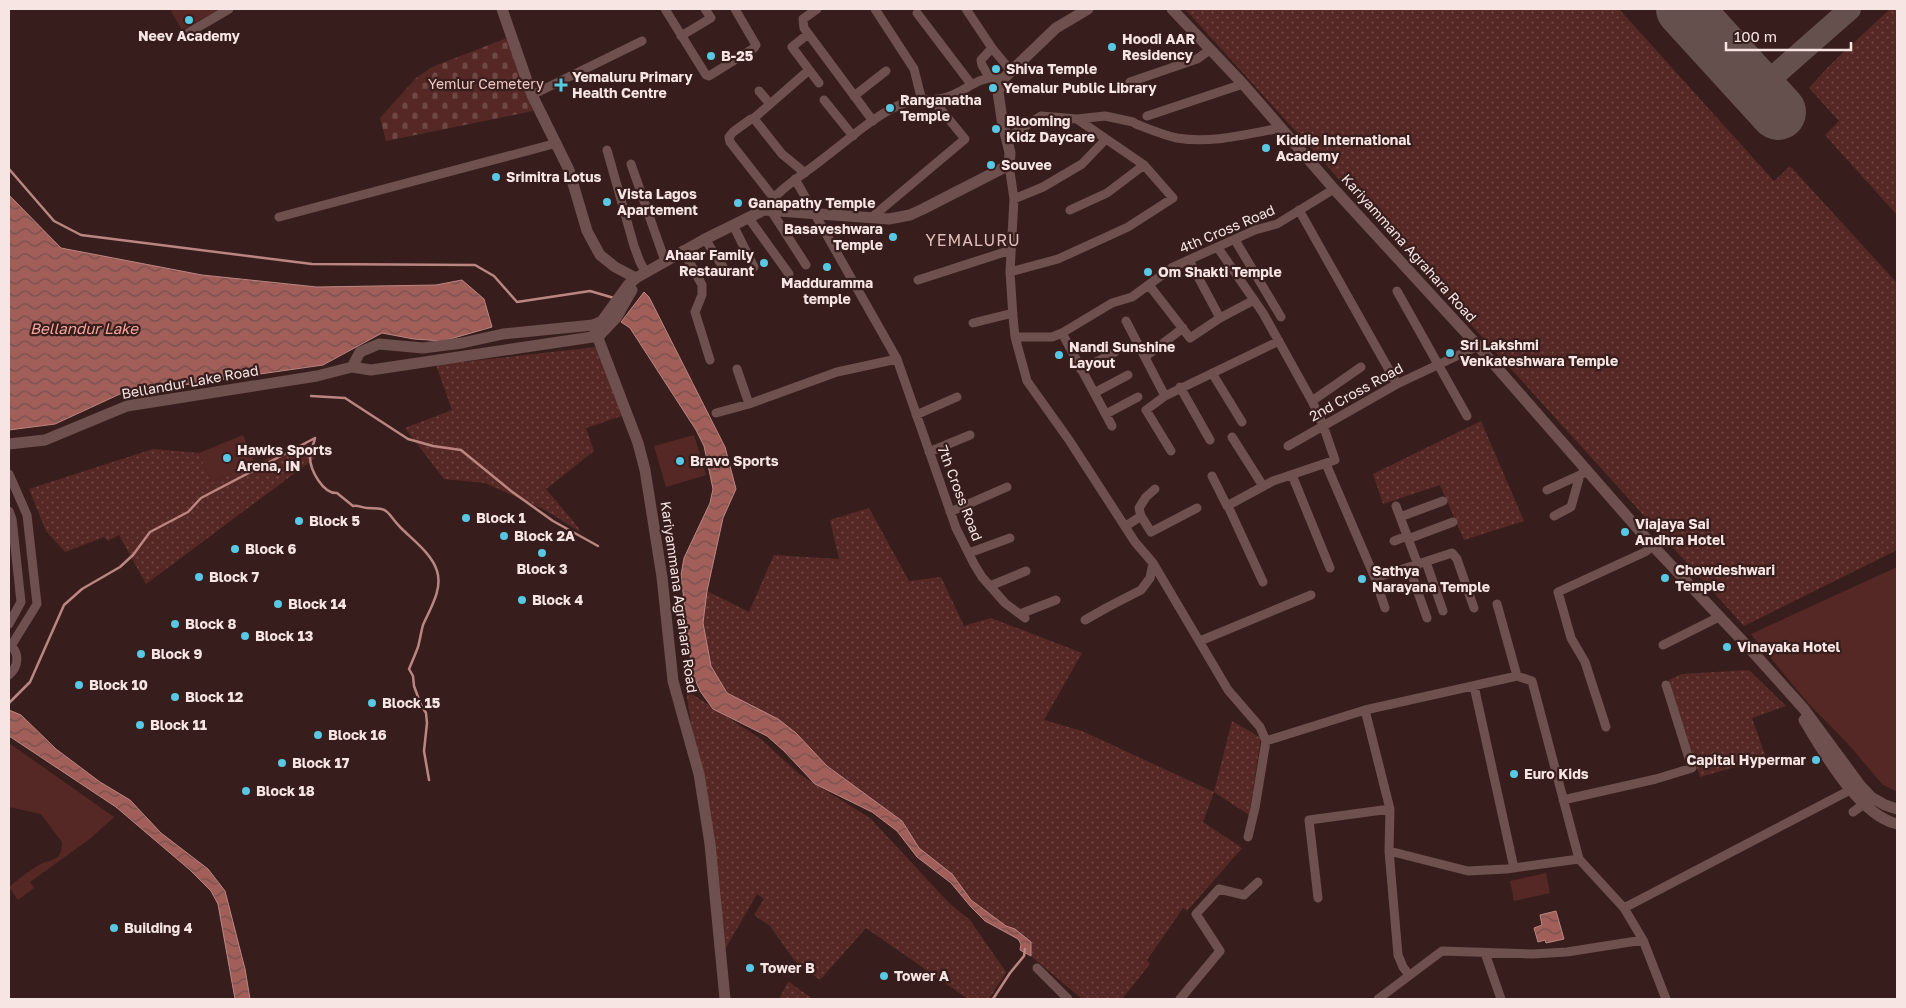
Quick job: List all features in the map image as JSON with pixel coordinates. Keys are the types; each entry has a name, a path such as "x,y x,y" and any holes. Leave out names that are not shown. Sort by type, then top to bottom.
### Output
{"street":[{"path":"188,33 229,9"},
{"path":"502,9 532,95 569,170 587,230 600,256 635,281"},
{"path":"665,9 706,75 712,75 756,45 734,9"},
{"path":"682,36 710,18 705,9"},
{"path":"817,9 803,20 802,24 873,121"},
{"path":"875,9 914,69 922,101"},
{"path":"1088,9 1056,28 1007,75 998,92 1010,153 1008,165 1014,199 1010,272 1015,337 1027,381 1069,440 1135,542 1153,563 1228,690 1260,727 1266,741 1255,808 1248,837"},
{"name":"Kariyammana Agrahara Road","path":"1172,9 1243,84 1334,189 1478,346 1584,473 1752,650 1804,709 1855,787"},
{"path":"968,10 1007,75"},
{"path":"918,13 971,84"},
{"path":"808,34 792,47 819,83"},
{"path":"532,95 642,41"},
{"path":"988,77 981,60 992,48"},
{"path":"1130,82 1197,59 1210,49"},
{"path":"773,197 730,142 729,137 733,132 753,120 809,70"},
{"path":"854,96 886,71"},
{"path":"767,210 773,197 795,179 873,121 903,103 934,101 949,97 971,84 988,77 1007,75"},
{"path":"1146,116 1243,84"},
{"path":"759,91 770,104"},
{"path":"824,100 853,136"},
{"path":"871,218 964,141 964,138 934,101"},
{"path":"1007,138 1042,116 1078,119 1105,116 1133,122 1176,138 1201,140 1233,137 1281,128"},
{"path":"1010,272 1058,260 1128,227 1173,198 1144,165 1078,119"},
{"path":"753,120 782,154 805,173"},
{"path":"1014,199 1082,164 1106,139"},
{"path":"279,217 557,143"},
{"path":"607,150 640,262 635,281"},
{"path":"631,164 665,261"},
{"path":"599,336 601,325 635,281 683,250 748,217 767,210 889,219 910,215 1008,165"},
{"path":"1070,210 1107,193 1144,165"},
{"name":"7th Cross Road","path":"795,179 896,359 950,512 974,564 1005,603 1023,616 1056,600"},
{"name":"4th Cross Road","path":"1015,337 1052,337 1062,333 1112,303 1132,297 1174,267 1255,230 1277,224 1334,189"},
{"path":"767,210 806,264"},
{"path":"1299,210 1397,384"},
{"path":"748,217 789,274"},
{"path":"733,225 754,267"},
{"path":"705,238 725,270"},
{"path":"1235,240 1281,316"},
{"path":"1218,248 1254,300 1312,401 1323,425 1335,460 1273,481 1228,506 1226,504"},
{"path":"683,250 702,285 702,296 695,312 710,360"},
{"path":"918,280 1011,250"},
{"path":"1189,260 1220,318"},
{"path":"1149,285 1190,338 1220,318 1254,300"},
{"path":"1397,290 1467,416"},
{"path":"973,323 1013,314"},
{"path":"1126,320 1165,396"},
{"path":"352,367 360,352 379,344 423,348 462,343 503,334 601,325"},
{"path":"1145,357 1182,328"},
{"path":"1062,333 1112,426"},
{"name":"Kariyammana Agrahara Road","path":"599,336 638,443 645,470 662,577 673,681 699,774 710,844 725,999"},
{"name":"Bellandur Lake Road","path":"9,444 45,440 127,406 316,376 352,367 371,370 599,336"},
{"path":"1171,451 1146,410 1180,387 1279,342"},
{"name":"2nd Cross Road","path":"1288,446 1397,384 1478,346"},
{"path":"1081,370 1115,352"},
{"path":"716,413 749,404 837,372 896,359"},
{"name":"2nd Cross Road","path":"1312,401 1361,367"},
{"path":"737,369 749,404"},
{"path":"1212,372 1242,422"},
{"path":"1094,392 1128,375"},
{"path":"1180,387 1210,440"},
{"path":"1106,414 1138,397"},
{"path":"916,415 956,398"},
{"path":"929,452 970,436"},
{"path":"1232,437 1263,486"},
{"path":"1326,464 1375,578 1385,608"},
{"path":"1547,490 1584,473"},
{"path":"1554,516 1571,507 1584,473"},
{"path":"9,474 27,515 37,604 10,645 15,650 17,660 14,670 9,675"},
{"path":"1292,475 1330,568"},
{"path":"1212,476 1263,582"},
{"path":"950,512 1007,487"},
{"path":"1155,489 1146,497 1139,508 1140,516 1151,532 1198,508"},
{"path":"1400,517 1443,501"},
{"path":"1396,506 1418,565 1443,612"},
{"path":"9,511 12,519 21,602 9,624"},
{"path":"1126,526 1140,516"},
{"path":"1394,540 1453,522"},
{"path":"968,553 1010,538"},
{"path":"1606,727 1585,662 1572,638 1558,592 1645,552 1653,546"},
{"path":"1375,578 1452,554 1456,556 1474,608"},
{"path":"1085,620 1141,590 1150,578 1153,563"},
{"path":"1418,565 1427,618"},
{"path":"990,586 1026,572"},
{"path":"1200,642 1311,595"},
{"path":"1497,604 1517,676"},
{"path":"1663,645 1719,617"},
{"path":"1266,741 1365,710 1517,676 1532,681 1579,859 1624,908 1643,940 1666,999"},
{"path":"1563,800 1656,779 1692,768 1666,685"},
{"path":"1474,686 1514,868"},
{"path":"1788,693 1824,753 1868,801 1879,820 1897,824"},
{"path":"1365,710 1390,809 1389,851 1398,955 1409,975"},
{"path":"1624,908 1855,787"},
{"path":"1853,812 1868,801 1897,809"},
{"path":"1318,898 1309,820 1390,809"},
{"path":"1389,851 1468,871 1514,868 1579,859"},
{"path":"1184,998 1220,951 1196,914 1219,889 1244,895 1258,882"},
{"path":"1383,998 1409,975 1442,951 1533,954 1567,952 1643,940"},
{"path":"1485,953 1501,999"},
{"path":"1037,968 1068,999"}],"green space":[{"name":"Neev Academy","path":"170,9 220,9 182,30"},
{"path":"1185,9 1619,9 1774,181 1790,166 1897,283 1897,550 1744,626"},
{"path":"1890,9 1897,9 1897,215 1825,135 1839,121 1809,88 1829,66"},
{"name":"Yemlur Cemetery","path":"507,38 533,111 386,141 380,118 416,78 432,67"},
{"path":"596,347 622,416 586,428 594,451 546,489 578,527 580,532 545,510 485,483 444,479 405,428 452,410 436,365"},
{"path":"1481,421 1524,521 1464,540 1440,485 1383,504 1373,474"},
{"name":"Hawks Sports Arena, IN","path":"243,435 255,464 211,482 199,453"},
{"name":"Bravo Sports","path":"694,435 706,475 666,487 654,446"},
{"path":"306,443 315,458 146,584 119,535 108,541 104,537 65,552 46,531 29,489 153,449 199,453 211,482"},
{"path":"869,508 909,581 941,577 964,626 991,618 1082,653 1044,720 1082,731 1214,792 1203,822 1242,848 1187,911 1183,908 1147,960 1150,964 1122,999 1082,999 1031,956 1031,942 971,900 952,874 919,848 902,821 827,766 796,733 778,719 727,693 711,665 703,623 707,591 749,612 774,555 839,559 830,520"},
{"path":"1897,567 1897,792 1882,784 1849,745 1808,703 1751,634"},
{"path":"1749,670 1786,706 1752,718 1766,758 1700,777 1669,680 1682,674"},
{"path":"686,690 761,739 799,774 870,818 950,904 970,920 1006,972 989,999 968,999 866,928 820,980 794,960 770,926 754,915 764,899 757,894 724,951"},
{"path":"1232,721 1261,738 1249,815 1214,792"},
{"path":"9,743 114,817 91,838 30,882 34,888 18,900 9,887 35,867 58,857 62,849 62,842 41,814 9,807"},
{"path":"1546,873 1550,893 1514,901 1510,881"},
{"path":"789,982 813,999 779,999"}],"water":[{"name":"Bellandur Lake","path":"9,195 61,248 202,275 317,287 436,285 462,280 484,299 492,327 443,341 414,339 382,333 323,365 120,394 55,424 9,430"},
{"path":"644,292 649,297 725,447 736,489 723,518 707,591 703,623 711,666 727,693 778,719 796,733 827,766 902,821 919,848 952,874 971,900 1031,942 1031,956 1020,950 1021,944 1018,939 985,921 951,883 917,857 897,831 872,812 815,784 767,736 713,709 700,691 692,672 681,575 684,558 710,503 713,489 704,446 696,430 630,328 621,322"},
{"path":"9,710 21,715 56,749 100,782 130,800 161,833 208,869 225,891 245,969 250,999 235,999 218,904 211,891 190,870 116,807 9,736"},
{"path":"1556,911 1564,939 1546,943 1545,940 1538,942 1534,928 1542,925 1540,915"}],"waterway":[{"path":"9,169 54,221 81,235 312,264 475,265 494,276 517,302 590,291 614,298"},
{"path":"311,396 345,398 408,439 433,446 461,450 511,491 553,521 598,546"},
{"path":"315,438 310,455 311,462 312,468 322,485 327,490 337,493 353,506 385,510 427,553 435,565 438,578 437,592 423,625 418,647 409,669 413,676 414,686 421,705 426,713 427,723 424,751 429,780"},
{"path":"9,703 30,682 64,605 82,589 120,567 133,555 150,532 188,512 201,498 315,438"},
{"path":"993,999 1024,956 1025,949"}],"taxiway":[{"path":"1758,90 1850,9"}],"runway":[{"path":"1684,9 1778,112"}],"place":[{"name":"Neev Academy","path":"189,20"},
{"name":"Hoodi AAR Residency","path":"1112,47"},
{"name":"B-25","path":"711,56"},
{"name":"Shiva Temple","path":"996,69"},
{"name":"Yemaluru Primary Health Centre","path":"561,85"},
{"name":"Yemalur Public Library","path":"993,88"},
{"name":"Ranganatha Temple","path":"890,108"},
{"name":"Blooming Kidz Daycare","path":"996,129"},
{"name":"Kiddie International Academy","path":"1266,148"},
{"name":"Souvee","path":"991,165"},
{"name":"Srimitra Lotus","path":"496,177"},
{"name":"Vista Lagos Apartement","path":"607,202"},
{"name":"Ganapathy Temple","path":"738,203"},
{"name":"Basaveshwara Temple","path":"893,237"},
{"name":"Ahaar Family Restaurant","path":"764,263"},
{"name":"Madduramma temple","path":"827,267"},
{"name":"Om Shakti Temple","path":"1148,272"},
{"name":"Sri Lakshmi Venkateshwara Temple","path":"1450,353"},
{"name":"Nandi Sunshine Layout","path":"1059,355"},
{"name":"Hawks Sports Arena, IN","path":"227,458"},
{"name":"Bravo Sports","path":"680,461"},
{"name":"Block 1","path":"466,518"},
{"name":"Block 5","path":"299,521"},
{"name":"Viajaya Sai Andhra Hotel","path":"1625,532"},
{"name":"Block 2A","path":"504,536"},
{"name":"Block 6","path":"235,549"},
{"name":"Block 3","path":"542,553"},
{"name":"Block 7","path":"199,577"},
{"name":"Chowdeshwari Temple","path":"1665,578"},
{"name":"Sathya Narayana Temple","path":"1362,579"},
{"name":"Block 4","path":"522,600"},
{"name":"Block 14","path":"278,604"},
{"name":"Block 8","path":"175,624"},
{"name":"Block 13","path":"245,636"},
{"name":"Vinayaka Hotel","path":"1727,647"},
{"name":"Block 9","path":"141,654"},
{"name":"Block 10","path":"79,685"},
{"name":"Block 12","path":"175,697"},
{"name":"Block 15","path":"372,703"},
{"name":"Block 11","path":"140,725"},
{"name":"Block 16","path":"318,735"},
{"name":"Capital Hypermar","path":"1816,760"},
{"name":"Block 17","path":"282,763"},
{"name":"Euro Kids","path":"1514,774"},
{"name":"Block 18","path":"246,791"},
{"name":"Building 4","path":"114,928"},
{"name":"Tower B","path":"750,968"},
{"name":"Tower A","path":"884,976"}],"district":[{"name":"YEMALURU","path":"973,240"}]}
